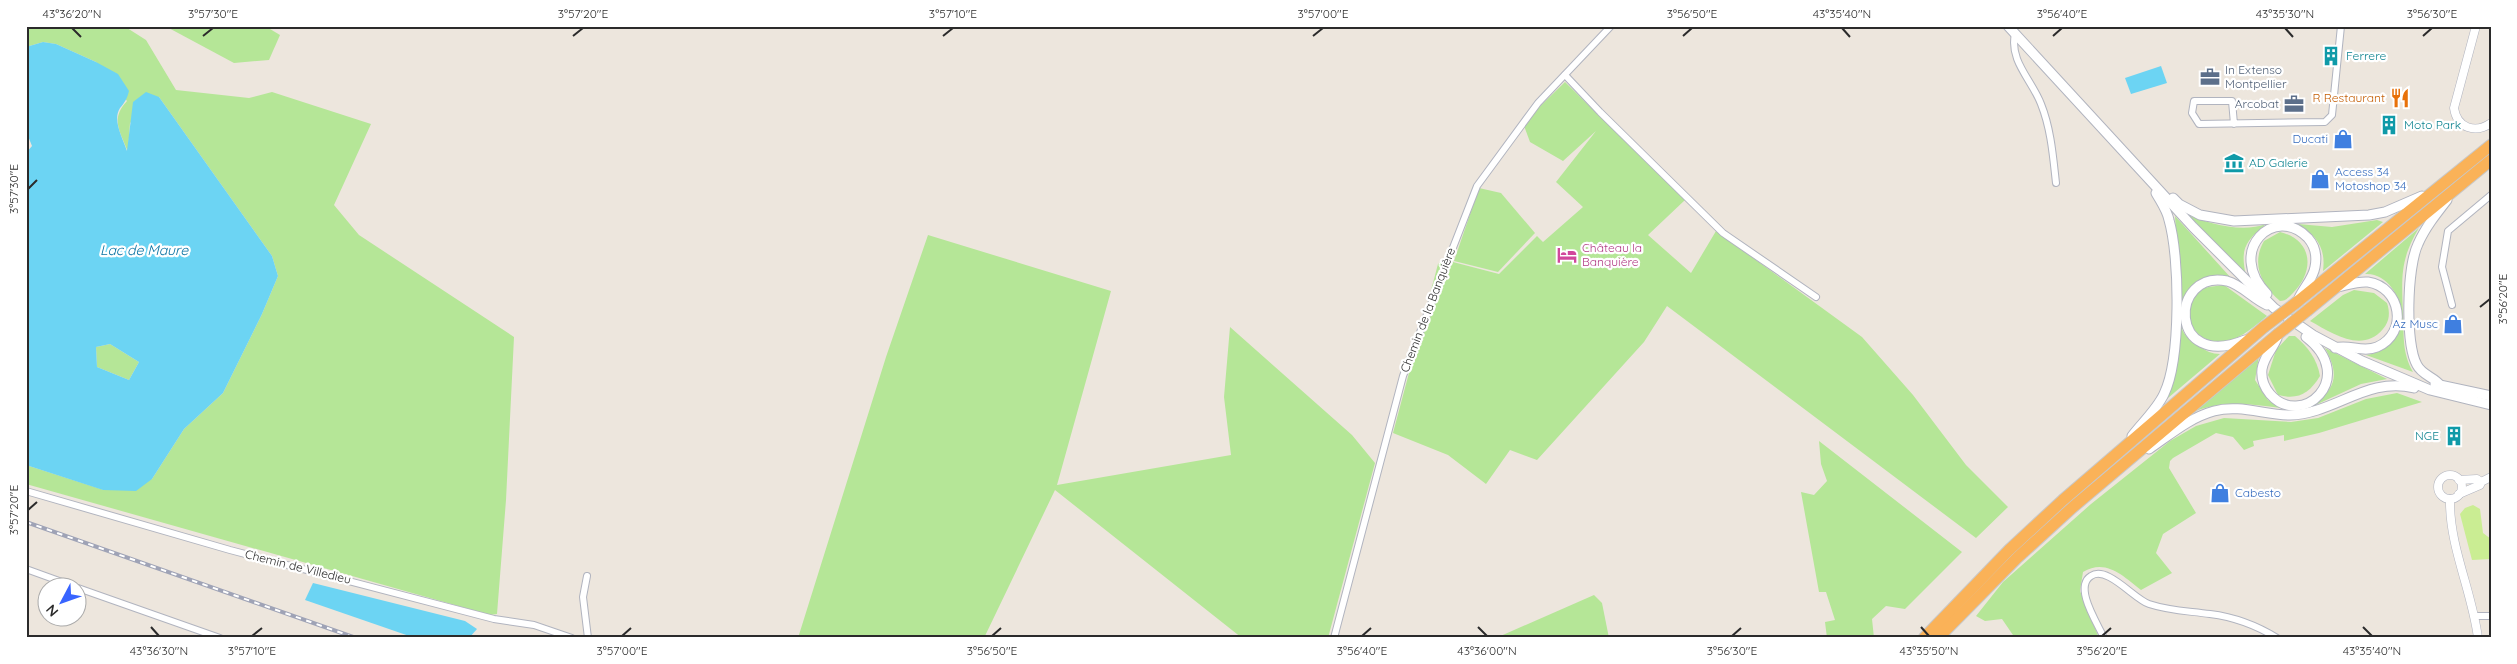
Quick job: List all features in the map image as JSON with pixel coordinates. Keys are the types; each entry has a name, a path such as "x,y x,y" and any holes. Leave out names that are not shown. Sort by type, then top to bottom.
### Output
{"highway":[{"path":"1924,638 2009,550 2124,446 2250,338 2491,145"},
{"path":"1938,638 2017,558 2119,467 2491,160"}],"main road":[{"path":"2008,26 2155,187 2251,287 2274,308 2301,328 2335,348 2430,390"},
{"path":"2155,187 2167,192 2179,204 2200,215 2234,221 2369,215 2405,205 2442,184"},
{"path":"2124,446 2164,395 2170,376 2176,277 2174,241 2168,214 2155,187"},
{"path":"2440,385 2419,369 2413,356 2410,330 2410,284 2417,246 2430,223 2454,190"},
{"path":"2274,308 2271,298 2258,285 2250,261 2253,245 2258,238 2275,228 2297,230 2310,241 2315,249 2314,272 2297,302"},
{"path":"2250,338 2226,346 2216,347 2201,343 2191,334 2184,319 2186,304 2190,296 2208,281 2221,280 2237,285 2256,300 2274,308"},
{"path":"2335,348 2343,345 2360,349 2377,347 2393,332 2398,313 2392,296 2377,285 2362,281 2337,287"},
{"path":"2278,334 2264,359 2262,376 2264,386 2279,402 2301,405 2312,401 2323,391 2328,374 2327,366 2320,350 2306,337 2301,328"},
{"path":"2403,378 2491,396"},
{"path":"2119,467 2191,418 2217,410 2242,409 2290,415 2315,410 2380,386 2403,385 2491,405"}],"street":[{"name":"Chemin de la Banquière","path":"1334,638 1403,376 1477,186 1538,103 1611,26"},
{"path":"2234,124 2232,101 2194,101 2192,113 2199,124 2234,124 2325,122 2329,120 2332,115 2341,26"},
{"path":"2476,26 2455,96 2455,115 2464,126 2478,130 2491,122"},
{"path":"2015,34 2013,45 2015,56 2041,103 2052,143 2056,183"},
{"path":"1565,75 1618,131 1722,233 1816,297"},
{"path":"2452,305 2442,266 2448,231 2491,195"},
{"path":"2450,499 2440,493 2439,482 2448,475 2459,480 2477,479 2481,482"},
{"path":"2450,499 2480,485 2481,482 2491,477"},
{"path":"2459,480 2462,487 2459,494"},
{"name":"Chemin de Villedieu","path":"26,491 230,550 494,619 534,625 572,638"},
{"path":"2450,499 2450,521 2475,616 2478,638"},
{"path":"26,569 45,576"},
{"path":"2104,638 2084,594 2084,585 2087,579 2098,574 2107,576 2147,604 2166,610 2208,613 2241,620 2277,638"},
{"path":"586,576 583,597 588,638"},
{"path":"88,592 220,638"},
{"path":"2475,616 2491,616"}],"green space":[{"path":"26,26 124,26 146,40 176,90 249,98 272,92 371,124 334,205 359,235 514,337 506,500 497,614 490,615 26,484 26,465 104,490 152,479 184,429 223,393 262,314 278,276 272,256 159,97 130,123 128,152 118,125 119,114 127,101 96,62 56,44 43,42 26,47"},
{"path":"165,26 265,26 280,35 269,60 234,63"},
{"path":"1565,82 1685,200 1648,235 1691,273 1716,231 1862,337 1913,395 1966,465 2008,507 1976,538 1667,306 1644,342 1537,460 1510,450 1486,484 1448,455 1393,433 1438,264 1453,255 1453,262 1499,274 1537,236 1543,242 1583,207 1556,182 1596,131 1563,161 1530,142 1523,123"},
{"path":"1479,188 1501,193 1535,233 1498,272 1454,261"},
{"path":"2186,214 2226,226 2247,228 2266,224 2253,236 2246,246 2244,266 2246,276"},
{"path":"2175,216 2231,278 2216,276 2204,278 2194,284 2184,297 2181,305 2180,322 2187,337 2207,351 2220,354 2168,398 2173,378 2179,279"},
{"path":"2377,220 2383,222 2323,271 2323,256 2319,243 2298,224 2332,227"},
{"path":"2419,228 2408,250 2402,280 2404,344 2409,365 2413,372 2366,355 2384,349 2395,338 2400,325 2401,310 2397,296 2389,284 2378,276 2365,274"},
{"path":"2280,232 2291,236 2299,242 2307,257 2307,266 2300,284 2293,293 2280,301 2263,281 2258,266 2258,258 2264,241"},
{"path":"928,235 1111,291 1057,485 1231,455 1224,397 1230,327 1352,435 1375,463 1328,638 1242,638 1055,490 984,638 798,638 886,357"},
{"path":"2224,285 2267,316 2238,337 2227,341 2214,341 2204,338 2196,331 2191,323 2189,313 2196,295 2205,288"},
{"path":"2354,290 2374,293 2387,303 2389,313 2387,323 2375,336 2366,340 2356,341 2347,339 2310,321 2343,295"},
{"path":"2289,336 2295,336 2308,349 2317,364 2320,376 2307,391 2291,397 2278,395 2268,375 2276,350"},
{"path":"110,344 139,362 129,380 97,367 96,347"},
{"path":"2325,348 2387,379 2361,384 2309,408 2325,395 2333,382 2333,367"},
{"path":"2259,356 2255,380 2268,400 2281,408 2235,404 2213,406 2191,413"},
{"path":"2397,393 2422,402 2319,433 2284,441 2284,435 2253,441 2254,446 2244,450 2233,437 2216,433 2173,458 2170,461 2169,468 2196,513 2163,534 2156,553 2172,573 2141,590 2114,570 2099,567 2083,572 2080,591 2099,638 2015,638 2002,619 1985,621 1976,616 2003,582 2091,504 2170,441 2196,426 2224,418 2291,422 2318,418 2366,399"},
{"path":"1819,441 1962,552 1905,609 1886,606 1872,619 1874,638 1827,638 1825,622 1835,620 1826,592 1819,592 1801,492 1814,495 1827,481 1821,464"},
{"path":"2473,505 2480,509 2483,533 2491,539 2491,559 2472,560 2460,514 2465,508"},
{"path":"1594,595 1602,603 1609,638 1496,638"}],"water":[{"name":"Lac de Maure","path":"43,42 56,44 118,74 129,91 117,118 119,130 127,151 133,102 146,92 159,97 272,256 278,276 262,314 223,393 184,429 152,479 136,491 103,490 26,465 26,153 32,146 26,131 26,47","holes":["110,344 139,362 129,380 97,367 96,347"]},
{"path":"2161,66 2167,83 2131,94 2125,78"},
{"path":"313,583 465,621 477,629 469,638 415,638 305,600"}],"railway":[{"path":"26,522 356,638"}],"place":[{"name":"Ferrere","path":"2331,56"},
{"name":"In Extenso Montpellier","path":"2210,77"},
{"name":"R Restaurant","path":"2400,98"},
{"name":"Arcobat","path":"2294,104"},
{"name":"Moto Park","path":"2389,125"},
{"name":"Ducati","path":"2343,139"},
{"name":"AD Galerie","path":"2234,163"},
{"name":"Access 34 Motoshop 34","path":"2320,179"},
{"name":"Château la Banquière","path":"1567,255"},
{"name":"Az Musc","path":"2453,324"},
{"name":"NGE","path":"2454,436"},
{"name":"Cabesto","path":"2220,493"}]}
